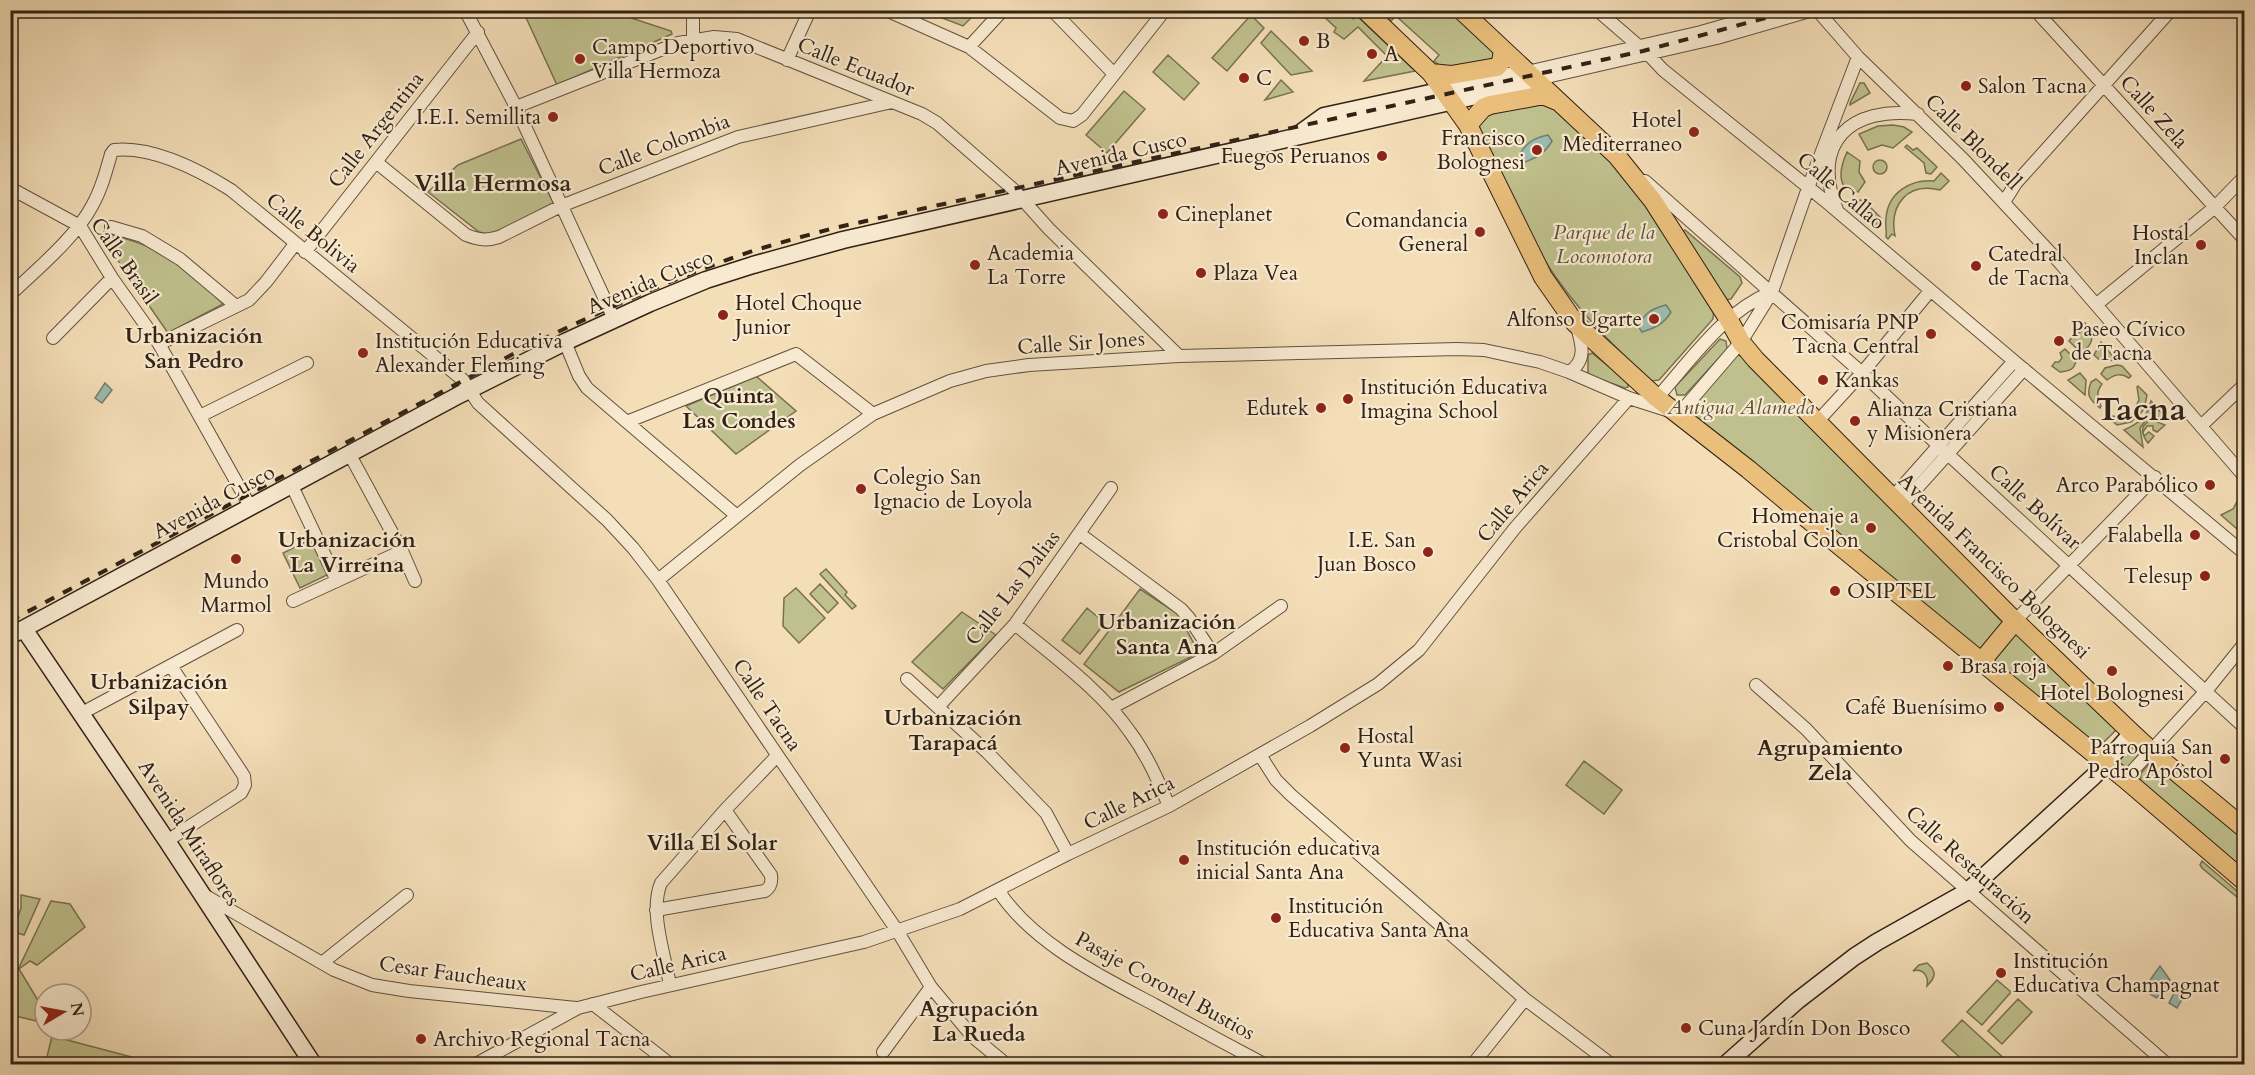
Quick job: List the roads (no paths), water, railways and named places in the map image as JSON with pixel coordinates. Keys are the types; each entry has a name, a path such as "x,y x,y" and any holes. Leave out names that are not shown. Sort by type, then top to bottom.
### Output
{"main road":[{"path":"1365,10 1431,73 1468,125 1543,277 1575,323 1657,398 1748,469 2125,779 2244,881"},
{"name":"Avenida Francisco Bolognesi","path":"1461,10 1617,156 1653,201 1741,342 1755,359 2015,621 2151,751 2244,828"},
{"path":"1431,73 1451,75 1497,67 1501,62 1503,50"},
{"name":"Avenida Cusco","path":"17,633 469,390 565,342 672,294 753,264 843,240 1293,138 1448,96 1532,77"},
{"path":"1468,125 1483,108 1490,105 1539,96 1559,102"},
{"path":"1981,662 2015,621"},
{"name":"Avenida Miraflores","path":"17,633 82,713 313,1065"},
{"path":"1726,1065 1797,1001 1854,957 1968,891 2105,764 2132,733"}],"street":[{"path":"465,10 516,107 614,320"},
{"path":"693,10 693,39"},
{"path":"787,60 810,10"},
{"path":"886,10 969,47 1060,118 1073,121 1082,115 1165,11"},
{"path":"969,47 1004,10"},
{"path":"1052,10 1114,74"},
{"name":"Calle Callao","path":"1597,10 1663,70 1808,188 2244,553"},
{"name":"Avenida Cusco","path":"1643,51 1778,10"},
{"name":"Avenida Cusco","path":"1532,77 1643,51 1717,38 1815,10"},
{"name":"Calle Blondell","path":"1815,10 1858,57 1918,114 2004,202 2097,304 2244,476"},
{"name":"Calle Zela","path":"2035,10 2244,239"},
{"path":"2004,202 2016,183 2171,10"},
{"name":"Calle Argentina","path":"159,344 249,300 300,248 376,162 478,32"},
{"name":"Calle Ecuador","path":"516,107 693,39 726,37 737,39 892,102 937,123 1014,190 1049,230 1179,356"},
{"path":"1629,398 1678,414 1741,342 1772,292 1808,188 1858,57"},
{"name":"Calle Colombia","path":"376,162 466,235 488,241 561,206 738,137 892,102"},
{"path":"1839,214 1828,178 1829,162 1840,136 1858,120 1871,116 1899,112 1918,114"},
{"name":"Calle Bolivia","path":"80,226 92,207 102,184 111,154 117,149 174,160 206,174 231,190 463,380 469,390"},
{"name":"Calle Bolívar","path":"1617,156 1862,373 2244,726"},
{"path":"2097,304 2215,207 2244,177"},
{"name":"Calle Brasil","path":"10,188 80,226 112,278 159,344 251,508"},
{"path":"10,295 80,226"},
{"path":"111,227 142,236 180,259 236,306"},
{"path":"53,338 112,278"},
{"path":"1817,422 1862,373 1930,291"},
{"path":"1629,398 1657,398 1729,320 1754,299 1772,292"},
{"path":"1569,372 1582,358 1581,342 1575,323"},
{"path":"565,342 579,376 587,388 737,516"},
{"name":"Calle Sir Jones","path":"658,580 800,465 873,414 950,381 986,371 1029,365 1179,356 1457,349 1515,355 1569,372 1629,398"},
{"path":"628,422 796,354 873,414"},
{"path":"1897,502 1943,450 2013,361"},
{"path":"200,416 307,363"},
{"path":"1943,450 2024,369"},
{"path":"2201,426 2244,385"},
{"name":"Calle Tacna","path":"469,390 478,403 607,520 633,548 658,580 898,932 931,987 972,1036 1006,1065"},
{"name":"Calle Arica","path":"479,1064 578,1008 670,985 829,951 898,932 960,909 1169,806 1260,755 1365,693 1391,675 1412,656 1431,636 1515,528 1629,398"},
{"path":"350,455 402,551 415,581"},
{"path":"2015,621 2155,477"},
{"path":"292,486 337,581"},
{"name":"Calle Las Dalias","path":"938,707 1015,624 1111,488"},
{"path":"1080,534 1181,609 1190,618 1213,654"},
{"path":"293,601 402,551"},
{"path":"1111,708 1213,654 1281,606"},
{"path":"1015,624 1111,708 1141,748 1155,772 1169,806"},
{"path":"82,713 237,630"},
{"path":"2125,779 2206,691 2244,644"},
{"path":"167,841 241,793 245,785 244,776 171,666"},
{"path":"908,679 987,752 1046,813 1068,854"},
{"name":"Calle Restauración","path":"1756,685 1806,729 1911,841 2167,1065"},
{"path":"1260,755 1276,780 1291,795 1525,999 1611,1065"},
{"path":"670,985 656,910 657,894 661,884 725,810 777,756"},
{"path":"656,910 765,891 769,888 771,875 725,810"},
{"name":"Pasaje Coronel Bustios","path":"998,890 1009,908 1064,953 1101,976 1264,1065"},
{"name":"Cesar Faucheaux","path":"201,893 334,970 372,985 539,1006 578,1008"},
{"path":"322,963 408,895"},
{"path":"883,1052 931,987"},
{"path":"1473,1065 1525,999"},
{"path":"592,1004 670,1065"}],"railway":[{"path":"10,621 532,344 646,292 774,244 834,228 1643,51 1795,10"}],"place":[{"name":"B","path":"1304,41"},
{"name":"A","path":"1372,54"},
{"name":"Campo Deportivo Villa Hermoza","path":"580,59"},
{"name":"C","path":"1244,78"},
{"name":"Salon Tacna","path":"1966,86"},
{"name":"I.E.I. Semillita","path":"553,117"},
{"name":"Hotel Mediterraneo","path":"1694,132"},
{"name":"Francisco Bolognesi","path":"1537,150"},
{"name":"Fuegos Peruanos","path":"1382,156"},
{"name":"Cineplanet","path":"1163,214"},
{"name":"Comandancia General","path":"1480,232"},
{"name":"Hostal Inclan","path":"2201,245"},
{"name":"Academia La Torre","path":"975,265"},
{"name":"Catedral de Tacna","path":"1976,266"},
{"name":"Plaza Vea","path":"1201,273"},
{"name":"Hotel Choque Junior","path":"723,315"},
{"name":"Alfonso Ugarte","path":"1654,319"},
{"name":"Comisaría PNP Tacna Central","path":"1931,334"},
{"name":"Paseo Cívico de Tacna","path":"2059,341"},
{"name":"Institución Educativa Alexander Fleming","path":"363,353"},
{"name":"Kankas","path":"1823,380"},
{"name":"Institución Educativa Imagina School","path":"1348,399"},
{"name":"Edutek","path":"1321,408"},
{"name":"Alianza Cristiana y Misionera","path":"1855,421"},
{"name":"Arco Parabólico","path":"2210,485"},
{"name":"Colegio San Ignacio de Loyola","path":"861,489"},
{"name":"Homenaje a Cristobal Colon","path":"1871,528"},
{"name":"Falabella","path":"2195,535"},
{"name":"I.E. San Juan Bosco","path":"1428,552"},
{"name":"Mundo Marmol","path":"236,559"},
{"name":"Telesup","path":"2205,576"},
{"name":"OSIPTEL","path":"1835,591"},
{"name":"Brasa roja","path":"1948,666"},
{"name":"Hotel Bolognesi","path":"2112,671"},
{"name":"Café Buenísimo","path":"1999,707"},
{"name":"Hostal Yunta Wasi","path":"1345,748"},
{"name":"Parroquia San Pedro Apóstol","path":"2225,759"},
{"name":"Institución educativa inicial Santa Ana","path":"1184,860"},
{"name":"Institución Educativa Santa Ana","path":"1276,918"},
{"name":"Institución Educativa Champagnat","path":"2001,973"},
{"name":"Cuna Jardín Don Bosco","path":"1686,1028"},
{"name":"Archivo Regional Tacna","path":"421,1039"}],"district":[{"name":"Villa Hermosa","path":"493,183"},
{"name":"Urbanización San Pedro","path":"194,348"},
{"name":"Quinta Las Condes","path":"739,408"},
{"name":"Tacna","path":"2141,409"},
{"name":"Urbanización La Virreina","path":"347,552"},
{"name":"Urbanización Santa Ana","path":"1167,634"},
{"name":"Urbanización Silpay","path":"159,694"},
{"name":"Urbanización Tarapacá","path":"953,730"},
{"name":"Agrupamiento Zela","path":"1830,760"},
{"name":"Villa El Solar","path":"712,843"},
{"name":"Agrupación La Rueda","path":"979,1022"}],"park label":[{"name":"Parque de la Locomotora","path":"1604,244"},
{"name":"Antigua Alameda","path":"1741,407"}]}
